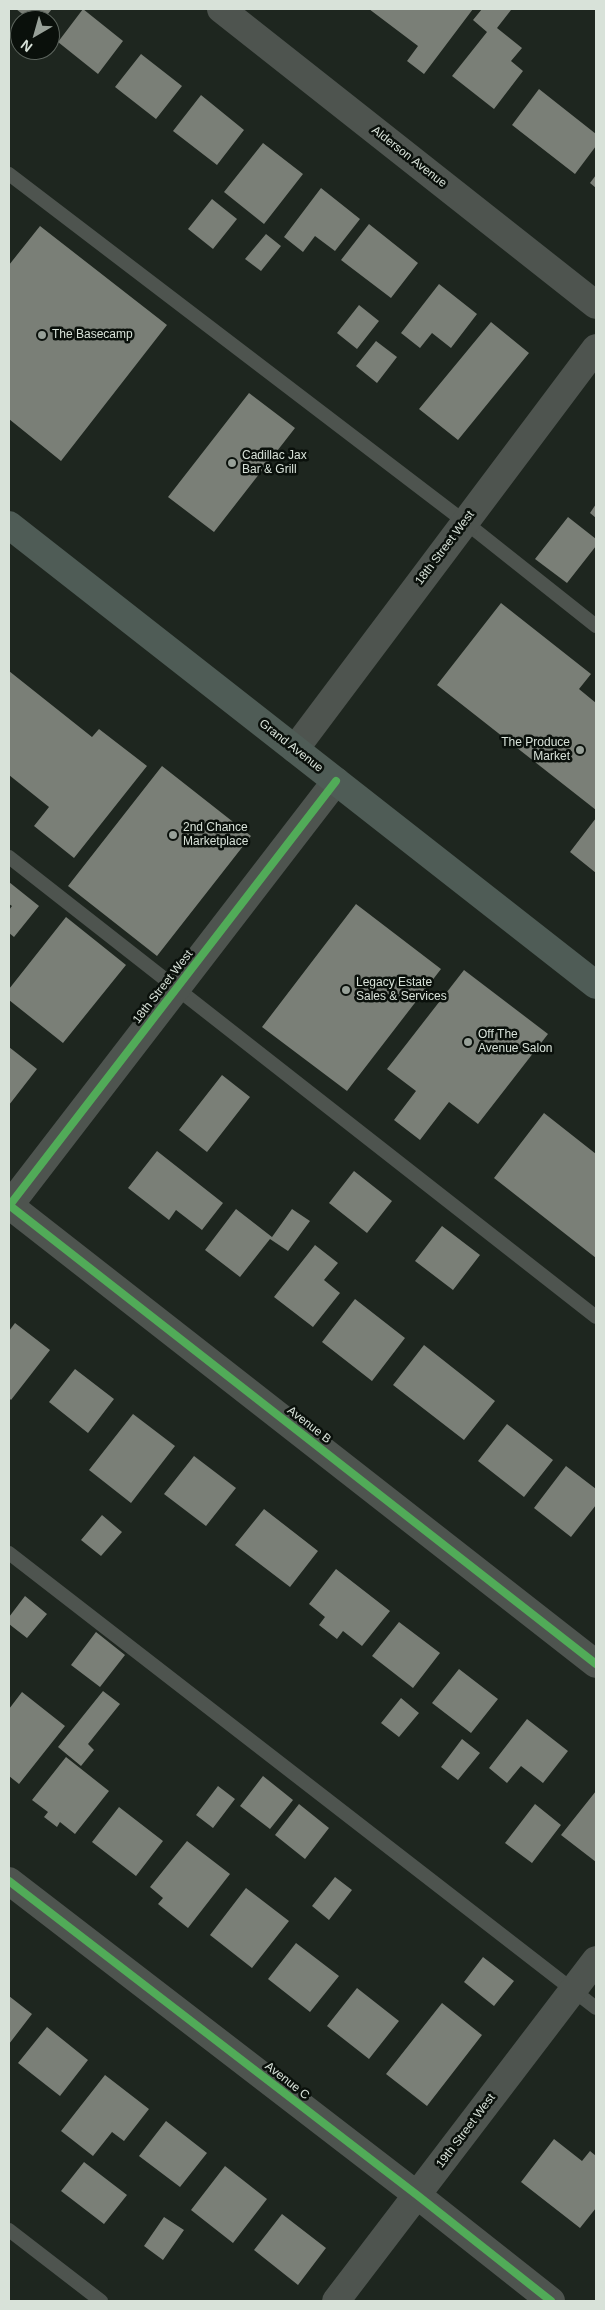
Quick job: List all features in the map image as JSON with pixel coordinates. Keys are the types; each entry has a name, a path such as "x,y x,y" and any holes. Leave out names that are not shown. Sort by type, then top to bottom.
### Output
{"main road":[{"name":"Grand Avenue","path":"9,525 596,984"}],"street":[{"name":"Alderson Avenue","path":"221,9 596,305"},
{"name":"18th Street West","path":"295,749 596,348"},
{"name":"18th Street West","path":"9,1205 336,781"},
{"name":"Avenue B","path":"9,1205 596,1664"},
{"name":"Avenue C","path":"9,1881 417,2195 550,2301"},
{"name":"19th Street West","path":"336,2301 596,1960"}],"lane":[{"path":"9,174 465,522 596,626"},
{"path":"9,857 596,1317"},
{"path":"9,1553 596,2008"},
{"path":"9,2230 101,2301"}],"building":[{"path":"16,9 52,9 51,10"},
{"path":"83,9 123,41 98,74 60,44 60,39"},
{"path":"369,9 473,9 424,74 407,61 418,46"},
{"path":"482,9 511,10 497,28 522,48 511,61 523,71 494,109 452,76 487,32 473,20"},
{"path":"141,54 182,86 156,119 115,87"},
{"path":"539,89 596,134 596,146 575,174 512,125"},
{"path":"201,95 244,130 217,165 173,131"},
{"path":"263,143 303,174 264,224 224,192"},
{"path":"596,175 596,188 590,183"},
{"path":"321,188 360,219 335,251 315,236 303,252 284,237"},
{"path":"212,199 237,219 213,249 188,229"},
{"path":"369,224 418,263 391,298 341,260"},
{"path":"40,226 167,325 61,461 9,419 9,265"},
{"path":"266,234 281,246 261,271 245,259"},
{"path":"439,284 477,314 451,348 432,333 420,348 401,333"},
{"path":"359,305 379,321 357,349 337,333"},
{"path":"491,322 529,353 458,440 419,409"},
{"path":"376,341 397,357 377,383 356,366"},
{"path":"249,393 295,428 214,532 168,497"},
{"path":"596,504 596,518 590,513"},
{"path":"568,517 596,539 596,546 567,583 535,559"},
{"path":"501,603 591,674 579,689 596,703 596,810 437,685"},
{"path":"9,671 92,737 99,729 147,766 74,858 34,826 49,807 9,775"},
{"path":"162,766 251,836 157,956 68,886"},
{"path":"596,818 596,873 570,852"},
{"path":"9,882 39,906 14,937 9,933 9,910 12,906 9,904"},
{"path":"356,904 441,969 347,1091 262,1027"},
{"path":"66,917 126,965 63,1043 9,1000 9,989"},
{"path":"464,970 548,1034 478,1124 449,1102 420,1140 394,1120 416,1091 387,1069"},
{"path":"9,1047 37,1069 9,1105"},
{"path":"222,1075 250,1097 207,1152 179,1130"},
{"path":"544,1113 596,1154 596,1258 494,1178"},
{"path":"157,1151 223,1203 202,1230 176,1210 169,1220 128,1188"},
{"path":"354,1171 392,1201 367,1233 329,1203"},
{"path":"236,1209 272,1237 292,1209 310,1221 288,1251 270,1239 240,1277 205,1250"},
{"path":"442,1226 480,1255 453,1290 415,1261"},
{"path":"315,1245 338,1263 324,1280 340,1293 313,1327 274,1297"},
{"path":"355,1299 405,1338 372,1381 322,1342"},
{"path":"15,1323 50,1350 11,1400 9,1398 9,1331"},
{"path":"424,1345 495,1401 464,1440 393,1385"},
{"path":"75,1369 114,1399 88,1433 49,1402"},
{"path":"133,1414 175,1446 131,1503 89,1470"},
{"path":"507,1424 553,1460 524,1497 478,1461"},
{"path":"194,1456 236,1488 206,1526 164,1494"},
{"path":"566,1466 596,1489 596,1505 571,1537 534,1508"},
{"path":"264,1509 318,1551 290,1587 235,1545"},
{"path":"102,1515 122,1532 101,1556 81,1540"},
{"path":"336,1569 390,1611 362,1646 343,1631 337,1639 319,1625 325,1617 309,1604"},
{"path":"25,1596 47,1614 27,1638 9,1624 9,1617"},
{"path":"399,1622 440,1653 413,1688 372,1656"},
{"path":"96,1632 125,1655 100,1687 71,1665"},
{"path":"459,1669 498,1699 471,1733 432,1703"},
{"path":"103,1691 120,1704 88,1744 94,1750 81,1766 58,1747"},
{"path":"22,1692 65,1726 19,1784 9,1776 9,1709"},
{"path":"401,1698 419,1713 399,1737 381,1723"},
{"path":"527,1719 568,1751 543,1783 521,1766 507,1783 489,1768"},
{"path":"462,1739 480,1753 458,1780 441,1767"},
{"path":"66,1757 109,1791 75,1834 60,1822 57,1827 44,1817 48,1812 32,1800"},
{"path":"263,1776 293,1800 270,1829 240,1806"},
{"path":"218,1786 235,1799 213,1828 196,1815"},
{"path":"596,1791 596,1862 561,1835"},
{"path":"299,1804 329,1828 305,1859 275,1835"},
{"path":"535,1804 561,1825 532,1863 505,1843"},
{"path":"119,1807 163,1841 136,1876 92,1842"},
{"path":"187,1841 230,1874 188,1928 158,1904 163,1898 150,1887"},
{"path":"335,1877 352,1890 329,1920 312,1906"},
{"path":"246,1888 289,1921 252,1968 210,1935"},
{"path":"296,1943 339,1976 310,2012 268,1979"},
{"path":"483,1957 514,1981 494,2006 464,1982"},
{"path":"357,1988 399,2021 369,2059 327,2026"},
{"path":"9,1996 32,2014 9,2044"},
{"path":"442,2003 482,2035 427,2106 386,2074"},
{"path":"47,2027 88,2060 60,2096 18,2063"},
{"path":"105,2075 149,2109 124,2141 112,2132 93,2156 61,2131"},
{"path":"166,2121 207,2153 180,2187 139,2156"},
{"path":"554,2139 582,2161 590,2151 596,2156 596,2208 580,2228 521,2182"},
{"path":"84,2162 127,2195 104,2224 61,2191"},
{"path":"225,2166 267,2199 233,2243 191,2210"},
{"path":"282,2214 326,2248 298,2285 254,2250"},
{"path":"164,2217 184,2230 163,2260 144,2246"}],"cycle path":[{"path":"9,1206 336,781"},
{"path":"9,1205 596,1664"},
{"path":"9,1881 417,2195 551,2301"}],"place":[{"name":"The Basecamp","path":"42,335"},
{"name":"Cadillac Jax Bar & Grill","path":"232,463"},
{"name":"The Produce Market","path":"580,750"},
{"name":"2nd Chance Marketplace","path":"173,835"},
{"name":"Legacy Estate Sales & Services","path":"346,990"},
{"name":"Off The Avenue Salon","path":"468,1042"}]}
